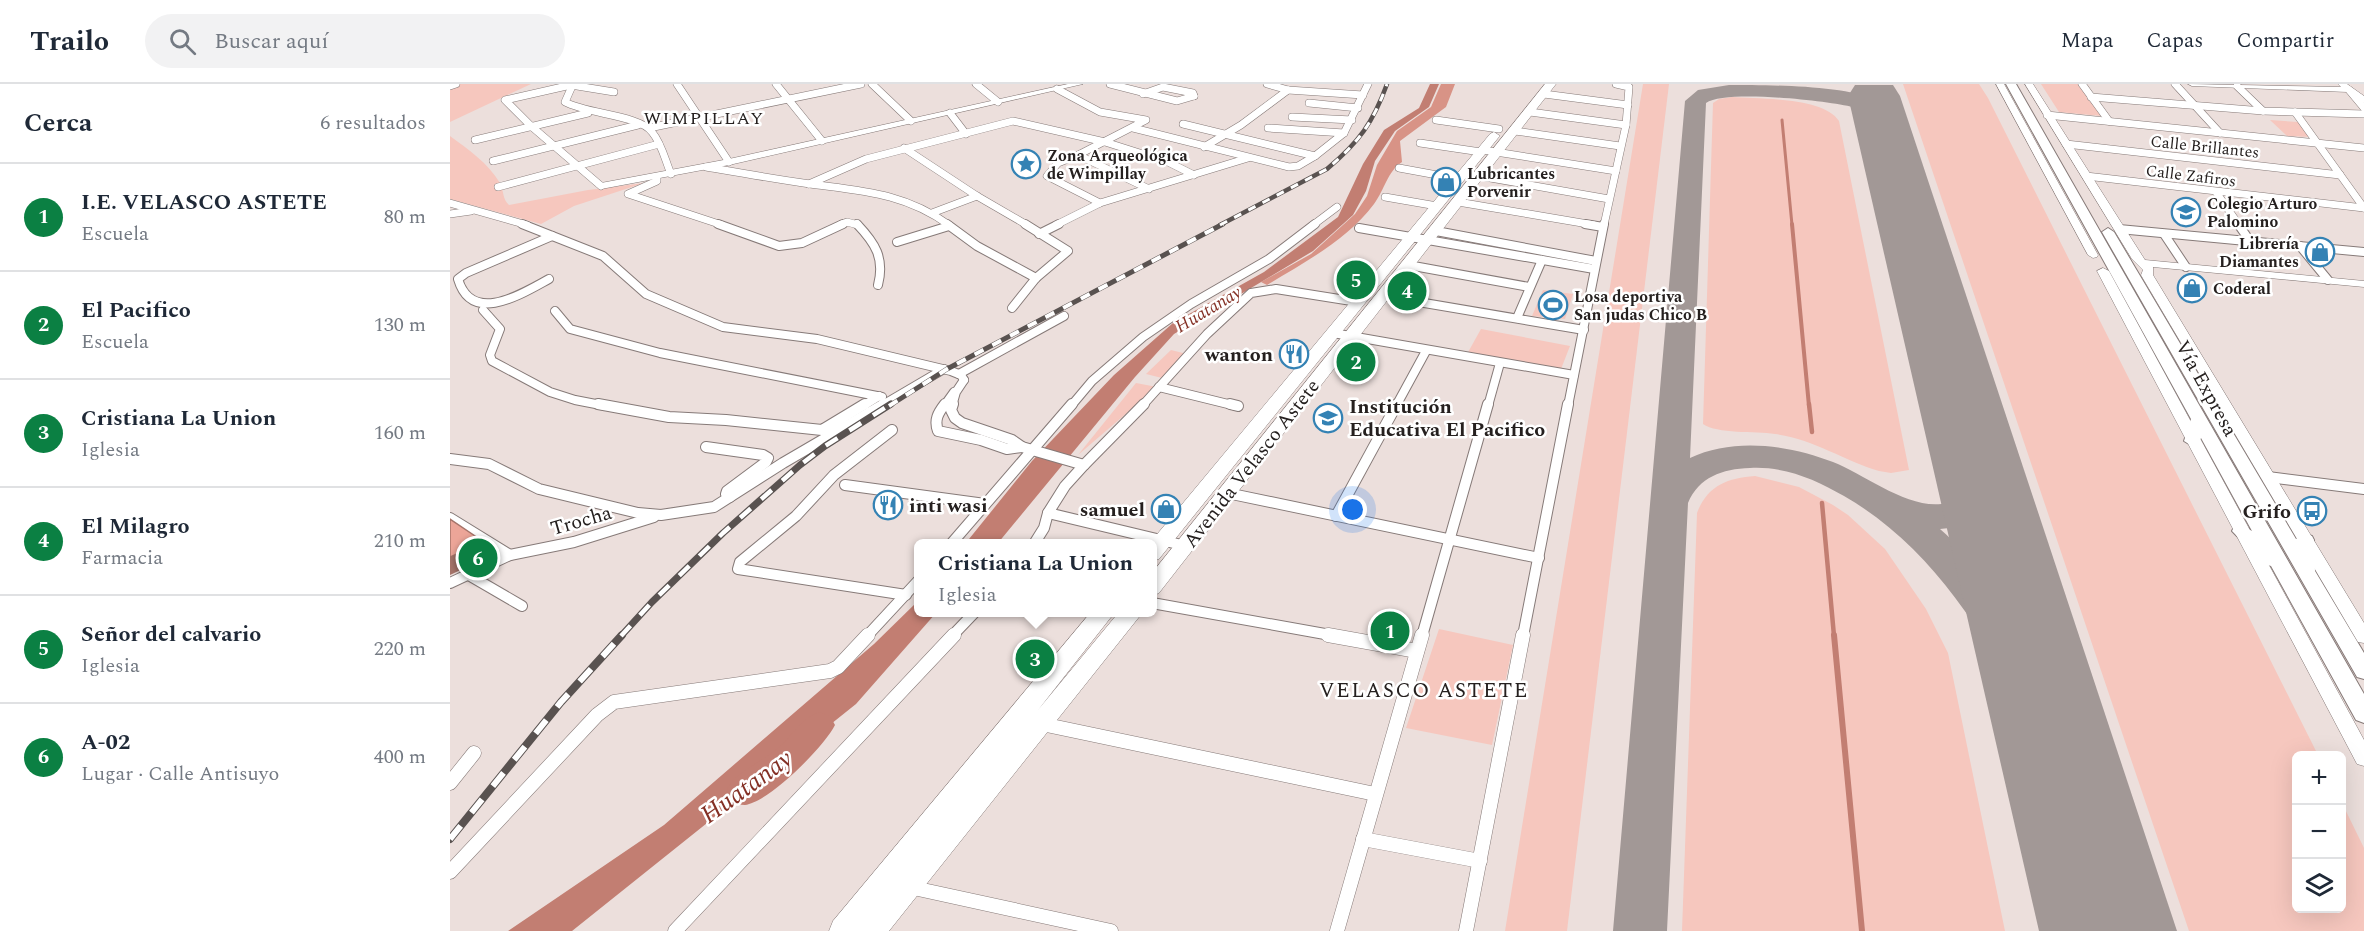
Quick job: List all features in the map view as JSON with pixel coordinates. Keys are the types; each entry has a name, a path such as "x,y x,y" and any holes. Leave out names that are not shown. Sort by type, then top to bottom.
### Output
{"highway":[{"name":"Avenida Velasco Astete","path":"1157,548 1358,302 1458,202 1530,112 1544,87"},
{"name":"Avenida Velasco Astete","path":"1157,582 1408,266 1425,236 1437,206 1500,129 1544,87"},
{"path":"843,931 1100,617"},
{"path":"871,931 1128,617"}],"main road":[{"path":"601,186 706,167 1079,84"},
{"name":"Vía Expresa","path":"2000,84 2099,253 2133,271 2218,422 2364,671"},
{"name":"Vía Expresa","path":"2011,84 2099,253"},
{"name":"Vía Expresa","path":"2020,84 2120,254 2250,447 2364,637"},
{"name":"Vía Expresa","path":"2029,84 2119,230 2192,441 2364,758"},
{"path":"2192,84 2344,86"},
{"path":"2312,84 2344,86 2364,100"},
{"path":"2358,84 2364,89"},
{"path":"2099,253 2120,254"},
{"path":"2133,271 2186,267 2348,282 2362,290"},
{"path":"2133,271 2362,290"},
{"name":"Vía Expresa","path":"2133,271 2199,419 2364,714"},
{"path":"2192,441 2199,419"},
{"path":"2218,422 2250,447"},
{"path":"2241,531 2284,571"},
{"path":"2305,540 2306,572"}],"street":[{"path":"450,86 456,84"},
{"path":"677,84 729,162"},
{"path":"776,84 822,141"},
{"path":"649,128 861,84"},
{"path":"872,84 910,121"},
{"path":"976,84 998,102"},
{"path":"1110,84 1143,94 1180,102 1195,95 1163,87 1143,94"},
{"path":"1267,84 1363,95"},
{"path":"1133,128 1292,168 1315,156 1344,133 1368,84"},
{"path":"2082,84 2109,121"},
{"path":"2175,84 2220,133"},
{"path":"601,186 531,126 505,100 572,85 614,92"},
{"path":"572,85 565,102 588,113 642,124 649,128 659,144 671,174"},
{"path":"1466,931 1595,265 1626,125 1629,87 1620,85"},
{"path":"2237,86 2263,111"},
{"path":"2344,86 2364,108"},
{"path":"1544,87 1628,105"},
{"path":"1204,147 1293,88"},
{"path":"1057,89 1100,112 1146,120 1058,163 1047,176 1100,203"},
{"path":"2091,96 2263,111 2364,114"},
{"path":"1309,103 1358,108"},
{"path":"1530,112 1626,125"},
{"path":"2295,112 2364,208"},
{"path":"475,140 588,113"},
{"path":"950,113 966,134"},
{"path":"2047,115 2364,148"},
{"path":"1292,117 1352,120"},
{"path":"1437,120 1500,129"},
{"path":"809,184 866,159 1016,121 1105,142 1168,162 1194,175"},
{"path":"494,161 642,124"},
{"path":"1183,124 1315,156"},
{"path":"1268,128 1344,133"},
{"path":"1515,131 1620,146"},
{"path":"1420,143 1498,152 1616,171"},
{"path":"498,187 659,144"},
{"name":"Calle Brillantes","path":"2066,144 2340,175"},
{"path":"904,148 977,196 1066,248 1068,251 1035,278 1012,308"},
{"path":"1078,155 1149,189"},
{"path":"1039,234 1100,203 1248,158"},
{"path":"706,167 809,184 876,192 932,213 977,246 1035,278"},
{"path":"1399,168 1459,179"},
{"name":"Calle Zafiros","path":"2086,176 2364,208"},
{"path":"657,177 657,182 628,194 649,202 666,205 779,246 791,246 847,222 856,223 881,255 881,276 878,285"},
{"path":"1479,177 1609,199"},
{"path":"2216,192 2250,241"},
{"path":"932,213 977,196"},
{"path":"1385,197 1437,206"},
{"path":"1458,202 1603,227"},
{"path":"450,203 519,222 603,256 646,294 723,327 817,339 944,369 961,377"},
{"path":"954,539 1030,449 1092,381 1143,337 1191,304 1269,259 1338,207"},
{"path":"450,214 474,210"},
{"path":"897,242 949,226"},
{"path":"1359,228 1425,236 1595,265"},
{"path":"2119,230 2364,252"},
{"path":"2164,234 2186,267"},
{"path":"549,279 504,301 484,305 468,297 458,282 458,279 466,273 552,236"},
{"path":"1425,236 1542,260 1595,265"},
{"path":"2300,246 2328,280"},
{"path":"1517,318 1542,260"},
{"path":"1408,266 1529,287"},
{"path":"1037,539 1044,528 1048,513 1081,464 1114,438 1159,387 1244,299 1257,291 1276,289 1358,302"},
{"path":"1383,296 1584,330"},
{"path":"483,310 500,329 490,355 492,361 550,392 575,400 669,417 822,430 879,396"},
{"path":"555,311 570,329 660,353 891,399"},
{"path":"1030,449 1007,449 981,440 944,434 936,428 938,413 961,377 1064,316"},
{"path":"1333,333 1574,375"},
{"path":"1335,516 1426,351"},
{"path":"1337,931 1500,363"},
{"path":"450,459 489,464 539,489 638,513 661,515 714,507 783,463 944,369"},
{"path":"961,377 952,406 955,418 1030,449 1081,464"},
{"path":"1159,387 1238,406"},
{"path":"892,430 834,475 796,516 738,566 738,569 906,595"},
{"path":"706,447 768,458 766,462 727,491 726,494 730,498"},
{"path":"450,467 462,459"},
{"path":"2268,477 2364,489"},
{"path":"845,485 985,504"},
{"path":"1227,493 1539,558"},
{"path":"1048,513 1186,546"},
{"name":"Trocha","path":"450,583 510,555 574,542 661,515"},
{"path":"450,518 510,555"},
{"path":"467,574 522,606"},
{"path":"450,872 597,715 614,702 830,671 838,667 914,586"},
{"path":"1157,604 1418,651"},
{"path":"675,931 970,617"},
{"path":"1017,718 1375,794"},
{"path":"450,783 474,753"},
{"path":"1363,839 1480,861"},
{"path":"907,886 1111,931"}],"shaded area":[{"path":"459,84 531,84 450,122 450,88"},
{"path":"1441,84 1455,84 1446,107 1400,141 1402,162 1393,171 1378,198 1363,217 1351,229 1310,259 1267,285 1261,282 1311,254 1355,214 1367,196 1377,165 1397,131 1431,107"},
{"path":"1643,84 1669,84 1567,931 1505,931"},
{"path":"1903,84 1979,84 1988,98 2316,751 2292,751 2292,913 2346,913 2346,811 2364,848 2364,931 2189,931"},
{"path":"2041,84 2079,84 2102,116 2059,112"},
{"path":"1732,97 1805,103 1820,107 1839,121 1909,470 1891,473 1879,471 1802,440 1767,433 1727,431 1703,424 1713,103 1719,99"},
{"path":"2270,120 2298,122 2312,137 2287,136"},
{"path":"450,136 489,169 500,183 505,200 509,205 588,190 644,183 574,206 541,224 450,199"},
{"name":"Losa deportiva San judas Chico B","path":"1543,290 1573,294 1565,319 1532,316"},
{"path":"1481,329 1570,346 1561,369 1467,354"},
{"path":"1171,350 1191,355 1166,379 1146,374"},
{"path":"1136,383 1157,387 1078,455"},
{"path":"1755,476 1799,487 1848,515 1885,549 1926,609 1948,653 2005,931 1682,931 1697,513 1706,496 1719,485 1727,481"},
{"path":"1439,629 1513,645 1492,745 1406,728"}],"water":[{"path":"1430,84 1439,84 1429,107 1395,131 1375,161 1366,191 1353,215 1313,251 1174,334 1135,377 1001,539 969,539 1032,461 1114,375 1173,323 1264,272 1338,217 1363,164 1384,130 1419,108"},
{"path":"914,605 914,617 932,617 856,704 572,931 508,931 664,825 874,644"}],"building":[{"path":"885,493 897,495 887,506 874,503"},
{"path":"450,519 484,542 450,557"}],"waterway":[{"path":"1782,120 1792,225"},
{"path":"1792,224 1809,406"},
{"path":"1809,404 1812,432"},
{"path":"1822,503 1834,636"},
{"path":"1834,635 1862,931"},
{"name":"Huatanay","path":"743,791 790,758 819,725"}],"taxiway":[{"path":"1640,931 1696,101 1716,92 1793,93 1867,104 1880,117"},
{"path":"1669,503 1680,483 1688,475 1706,464 1728,458 1754,456 1781,459 1807,465 1845,481 1879,500 1909,522 1935,546 1981,601 2042,694"},
{"path":"1895,508 1937,517 1964,513 1974,506 1980,495 1982,479"}],"runway":[{"path":"1874,96 2108,931"}],"railway":[{"path":"1220,225 1327,169 1364,131 1387,84"},
{"path":"889,406 947,369 1223,224"},
{"path":"621,636 652,602 723,533 800,465 825,446 891,404"},
{"path":"450,839 561,702 622,635"}],"place":[{"name":"Zona Arqueológica de Wimpillay","path":"1026,164"},
{"name":"Lubricantes Porvenir","path":"1446,182"},
{"name":"Colegio Arturo Palomino","path":"2186,212"},
{"name":"Librería Diamantes","path":"2320,252"},
{"name":"Señor del calvario","path":"1356,280"},
{"name":"Coderal","path":"2192,288"},
{"name":"El Milagro","path":"1407,291"},
{"name":"Losa deportiva San judas Chico B","path":"1553,305"},
{"name":"wanton","path":"1294,354"},
{"name":"El Pacifico","path":"1356,362"},
{"name":"Institución Educativa El Pacifico","path":"1328,418"},
{"name":"inti wasi","path":"888,505"},
{"name":"samuel","path":"1166,509"},
{"name":"Grifo","path":"2312,511"},
{"name":"A-02","path":"478,558"},
{"name":"I.E. VELASCO ASTETE","path":"1390,631"},
{"name":"Cristiana La Union","path":"1035,659"}],"district":[{"name":"WIMPILLAY","path":"704,118"},
{"name":"VELASCO ASTETE","path":"1424,690"}]}
